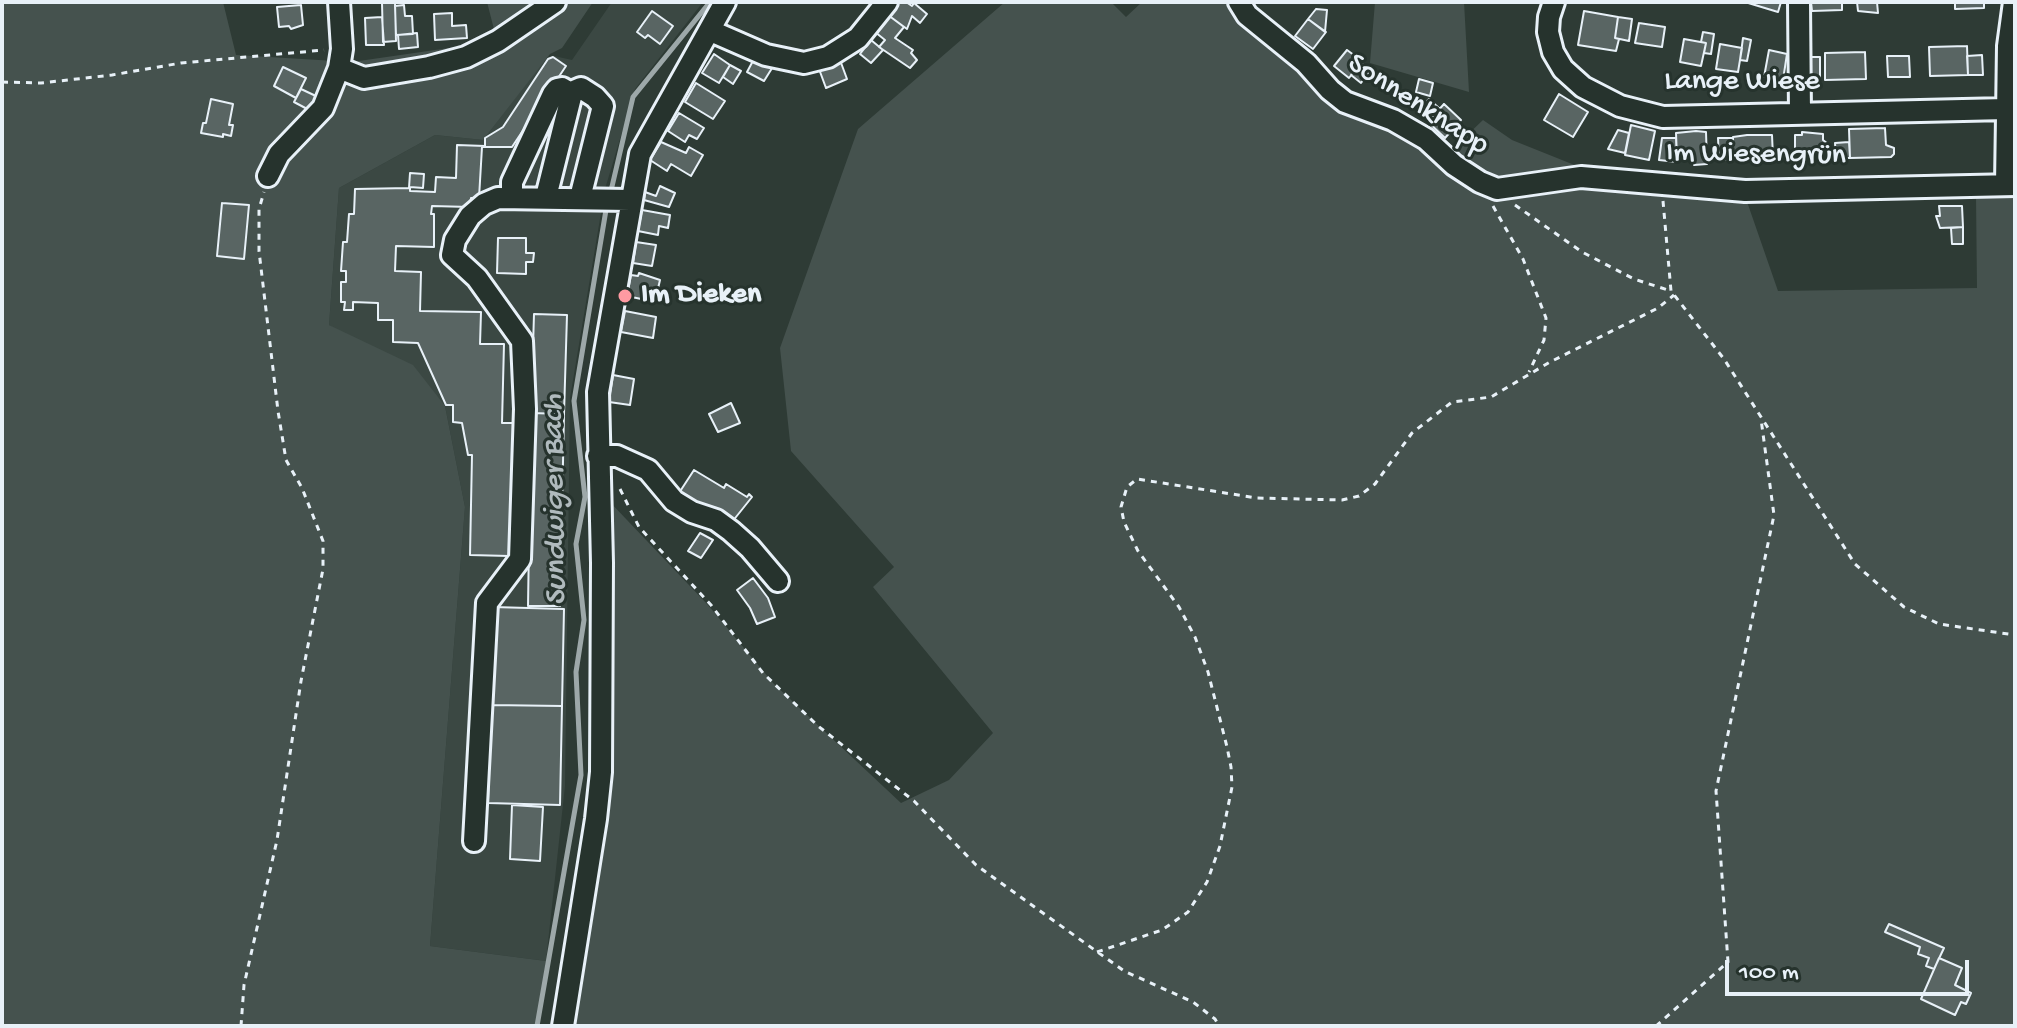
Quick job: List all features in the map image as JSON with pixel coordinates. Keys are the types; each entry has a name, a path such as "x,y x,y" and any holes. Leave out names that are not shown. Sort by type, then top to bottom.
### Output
{"street":[{"path":"268,176 279,154 323,108 341,59 339,2"},
{"path":"341,59 364,78 429,67 466,57 498,41 555,2"},
{"path":"607,199 636,163 645,141 725,2"},
{"path":"711,31 766,55 804,63 828,57 858,38 887,2"},
{"name":"Sonnenknapp","path":"1239,2 1247,15 1306,63 1345,102 1393,120 1426,139 1454,165 1488,185"},
{"name":"Lange Wiese","path":"1554,2 1548,32 1553,52 1563,69 1583,87 1620,106 1663,117 2006,109"},
{"path":"1799,2 1800,113"},
{"path":"2010,185 2006,109 2014,2"},
{"path":"512,196 512,182 553,94 562,88 572,94"},
{"path":"546,197 572,94 581,88 603,106 607,199 598,392 602,563 601,772 563,1026"},
{"name":"Im Wiesengrün","path":"1488,185 1581,177 1745,191 2010,185"},
{"path":"474,841 487,603 520,559 525,409 522,341 477,278 452,255 455,240 470,216 492,199 512,196 607,199"},
{"path":"598,464 617,456 648,470 674,501 692,512 716,520 731,531 778,581"}],"path":[{"path":"2,82 41,83 262,54 341,59"},
{"path":"241,1026 244,985 277,840 301,681 323,569 323,541 302,488 286,460 278,411 259,251 259,209 268,176"},
{"path":"1488,185 1582,252 1634,279 1673,293"},
{"path":"1488,185 1523,259 1546,318 1544,340 1529,372"},
{"path":"1662,185 1673,293 1724,359 1855,564 1904,607 1939,624 2015,635"},
{"path":"1097,952 1162,930 1188,912 1207,882 1220,846 1232,787 1229,757 1204,660 1179,607 1138,551 1124,522 1121,507 1127,487 1137,479 1257,498 1342,500 1359,496 1375,484 1412,433 1452,402 1491,397 1550,362 1658,308 1673,293"},
{"path":"1656,1026 1728,962 1716,791 1774,515 1761,419"},
{"path":"598,464 613,473 639,527 711,605 763,673 818,726 914,801 976,865 1124,971 1193,1002 1215,1019 1219,1026"}],"shaded area":[{"path":"2,2 223,2 236,55 352,62 497,41 487,2 593,2 562,48 550,54 483,140 435,135 339,188 329,325 413,365 445,406 465,507 430,946 546,961 538,1026 2,1026"},
{"path":"612,2 703,2 635,89 605,189 570,398 565,786 546,961 430,946 465,507 445,406 329,325 339,188 435,135 483,140 546,58 554,56 572,60"},
{"path":"1005,2 1111,2 1126,17 1142,2 1226,2 1237,16 1298,70 1439,162 1483,120 1512,140 1602,176 1744,193 1778,291 1977,288 1976,197 2015,196 2015,1026 570,1026 596,873 613,738 607,499 708,605 774,684 901,803 949,780 993,733 873,587 894,567 791,451 780,348 858,129"},
{"path":"1375,2 1464,2 1469,92 1370,63"}],"building":[{"path":"898,2 912,6 914,3 927,14 920,23 912,16 907,29 888,15"},
{"path":"1745,2 1781,2 1778,12"},
{"path":"1811,2 1842,2 1842,10 1812,11"},
{"path":"1857,2 1877,2 1878,13 1858,11"},
{"path":"1955,2 1984,2 1984,8 1955,9"},
{"path":"382,3 395,3 396,41 383,42"},
{"path":"301,5 303,25 291,29 289,26 279,27 277,7"},
{"path":"404,5 405,16 412,16 413,34 396,35 395,6"},
{"path":"1316,9 1327,10 1325,32 1308,19"},
{"path":"652,11 673,26 660,44 648,35 645,38 637,32"},
{"path":"1584,11 1618,17 1616,51 1578,45"},
{"path":"452,13 452,26 466,25 467,38 435,40 434,14"},
{"path":"888,15 904,27 895,38 913,50 911,53 917,60 910,68 879,47 885,40 875,32"},
{"path":"382,17 384,45 366,45 365,18"},
{"path":"1618,17 1632,19 1629,41 1615,38"},
{"path":"1308,19 1326,32 1313,49 1295,36"},
{"path":"1639,23 1665,27 1662,47 1635,43"},
{"path":"1703,32 1714,34 1711,54 1704,53 1706,43 1701,42"},
{"path":"417,33 418,47 399,49 398,35"},
{"path":"1743,38 1751,40 1747,61 1740,60"},
{"path":"1684,39 1706,43 1701,66 1680,62"},
{"path":"871,40 883,50 871,63 860,54"},
{"path":"1720,44 1742,48 1738,72 1716,69"},
{"path":"1967,46 1968,75 1930,76 1929,47"},
{"path":"1347,50 1362,61 1349,78 1334,66"},
{"path":"1769,50 1787,54 1783,80 1764,77"},
{"path":"1865,52 1866,79 1825,80 1825,53"},
{"path":"714,54 730,65 719,83 702,73"},
{"path":"1982,55 1983,75 1968,75 1967,56"},
{"path":"1887,56 1909,56 1910,77 1888,77"},
{"path":"553,57 566,66 512,147 482,147 479,198 471,198 470,207 432,206 434,247 396,246 395,271 421,272 420,311 481,312 480,344 504,344 502,423 519,423 516,551 509,556 470,555 472,455 468,455 462,423 453,422 453,405 446,405 418,343 393,342 393,320 378,320 378,303 353,302 353,310 344,310 345,302 341,302 341,282 346,282 346,271 341,271 343,242 347,242 349,214 354,214 355,189 409,188 410,173 424,174 423,188 410,187 410,191 435,192 436,177 456,178 457,145 485,146 485,138 503,127 548,59"},
{"path":"1805,57 1820,57 1820,79 1805,79"},
{"path":"754,59 774,65 764,81 747,72"},
{"path":"840,60 847,79 826,88 819,69"},
{"path":"1361,63 1370,70 1361,83 1351,75"},
{"path":"730,65 741,71 733,84 723,77"},
{"path":"283,67 306,78 296,98 274,86"},
{"path":"1419,79 1433,83 1430,96 1416,92"},
{"path":"696,83 725,101 713,119 685,102"},
{"path":"301,89 318,97 311,111 294,102"},
{"path":"1559,94 1588,112 1573,137 1544,120"},
{"path":"211,99 233,104 229,125 233,125 231,136 201,133"},
{"path":"1429,99 1440,109 1429,121 1418,111"},
{"path":"1444,104 1461,120 1445,138 1428,122"},
{"path":"679,113 704,128 697,139 689,135 685,142 668,131"},
{"path":"1631,125 1655,131 1649,160 1625,155"},
{"path":"1885,128 1886,145 1894,148 1891,157 1850,158 1849,129"},
{"path":"1618,130 1629,133 1625,153 1608,149"},
{"path":"1706,132 1707,164 1694,165 1694,159 1677,159 1676,133"},
{"path":"1802,132 1823,134 1823,140 1828,144 1826,159 1795,160 1795,135 1802,135"},
{"path":"1772,135 1773,157 1755,161 1733,160 1733,137"},
{"path":"1662,138 1676,138 1677,162 1659,160"},
{"path":"1718,138 1733,138 1733,160 1719,160"},
{"path":"661,142 686,153 689,147 703,155 691,176 671,164 667,171 650,160"},
{"path":"1849,142 1850,158 1836,158 1835,143"},
{"path":"660,186 675,193 669,207 644,200 645,192 656,196"},
{"path":"222,203 249,205 244,259 217,256"},
{"path":"1939,206 1962,206 1963,227 1940,228 1936,216 1940,216"},
{"path":"642,210 670,215 668,228 659,226 658,235 638,231"},
{"path":"1963,227 1963,244 1952,244 1951,228"},
{"path":"498,238 526,238 526,253 534,253 533,262 526,262 526,274 497,273"},
{"path":"636,242 656,245 652,266 633,263"},
{"path":"639,273 660,280 657,293 648,291 646,300 627,296 631,275 638,276"},
{"path":"625,311 656,317 653,338 621,332"},
{"path":"534,314 567,315 564,414 531,413"},
{"path":"613,375 634,379 630,405 609,402"},
{"path":"731,403 740,423 718,432 709,414"},
{"path":"531,413 564,414 560,606 528,606"},
{"path":"694,470 724,488 726,484 752,497 732,522 703,504 699,510 677,496"},
{"path":"700,533 713,540 701,558 688,551"},
{"path":"753,578 768,598 775,617 757,624 737,590"},
{"path":"493,607 564,609 562,706 491,705"},
{"path":"491,705 562,706 560,805 488,803"},
{"path":"512,805 543,807 540,861 510,859"},
{"path":"1889,924 1944,948 1934,969 1926,966 1929,958 1918,954 1920,947 1885,932"},
{"path":"1939,958 1962,968 1955,985 1971,993 1966,1004 1961,1002 1955,1015 1921,999"}],"waterway":[{"name":"Sundwiger Bach","path":"610,195 633,97 710,2"},
{"name":"Sundwiger Bach","path":"537,1026 581,775 576,672 584,620 576,544 585,497 574,401 607,204"}],"place":[{"name":"Im Dieken","path":"625,296"}]}
